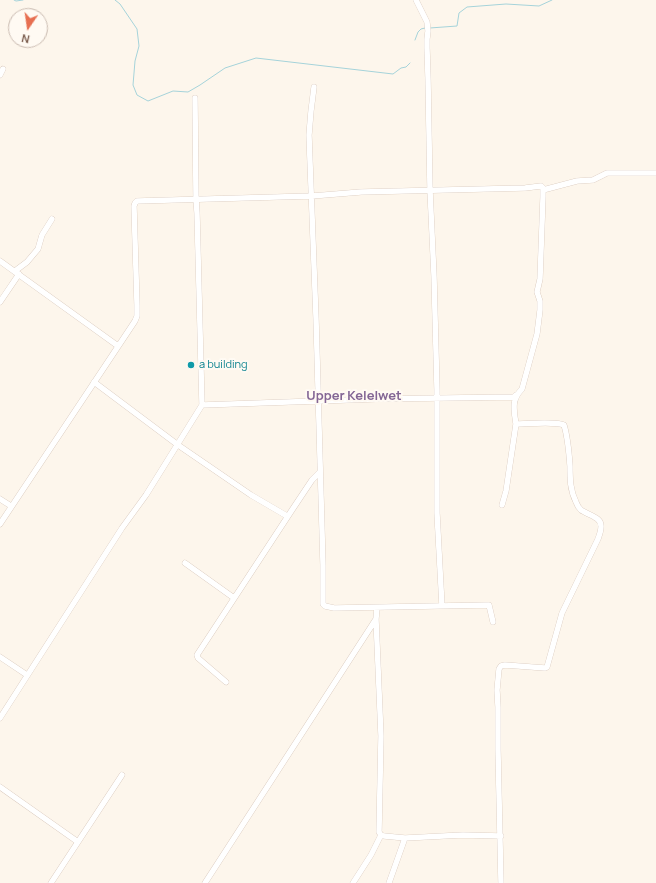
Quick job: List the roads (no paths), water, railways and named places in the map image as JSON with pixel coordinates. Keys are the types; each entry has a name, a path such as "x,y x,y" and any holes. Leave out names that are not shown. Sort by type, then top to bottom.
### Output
{"street":[{"path":"416,0 427,22 428,31 427,48 430,190 437,398 437,513 442,606"},
{"path":"0,75 3,69"},
{"path":"314,87 309,135 323,604 334,608 489,605 493,622"},
{"path":"0,718 122,528 146,495 202,405 196,199 195,98"},
{"path":"544,190 576,181 593,180 607,173 656,173"},
{"path":"0,524 135,321 137,316 137,305 135,203 137,201 312,196 361,192 525,188 541,186 543,188 540,279 537,292 540,301 538,334 522,389 514,397 202,405"},
{"path":"0,302 17,273 38,249 42,235 52,219"},
{"path":"0,261 118,346"},
{"path":"94,382 178,445 251,495 287,516"},
{"path":"502,505 506,491 516,424 514,406 516,395"},
{"path":"501,883 497,690 499,669 501,666 505,665 547,667 562,613 598,539 601,527 598,520 589,513 579,509 572,493 570,463 564,425 551,423 516,424"},
{"path":"226,682 197,656 287,516 312,480 320,472"},
{"path":"0,499 11,506"},
{"path":"185,563 234,598"},
{"path":"353,883 371,856 381,835 379,832 381,736 376,619 377,608"},
{"path":"205,883 376,619"},
{"path":"0,657 28,675"},
{"path":"51,883 122,775"},
{"path":"0,787 78,842"},
{"path":"381,835 406,838 463,835 501,836"},
{"path":"389,883 406,838"}],"waterway":[{"path":"14,0 23,0"},
{"path":"115,0 120,4 137,29 139,46 135,61 133,85 137,95 148,101 173,91 188,92 225,68 256,58 393,74 410,63"},
{"path":"430,28 457,26 459,13 467,7 506,4 539,6 552,0"},
{"path":"415,40 418,32 425,28"}],"place":[{"name":"a building","path":"191,365"}],"district":[{"name":"Upper Kelelwet","path":"354,396"}]}
